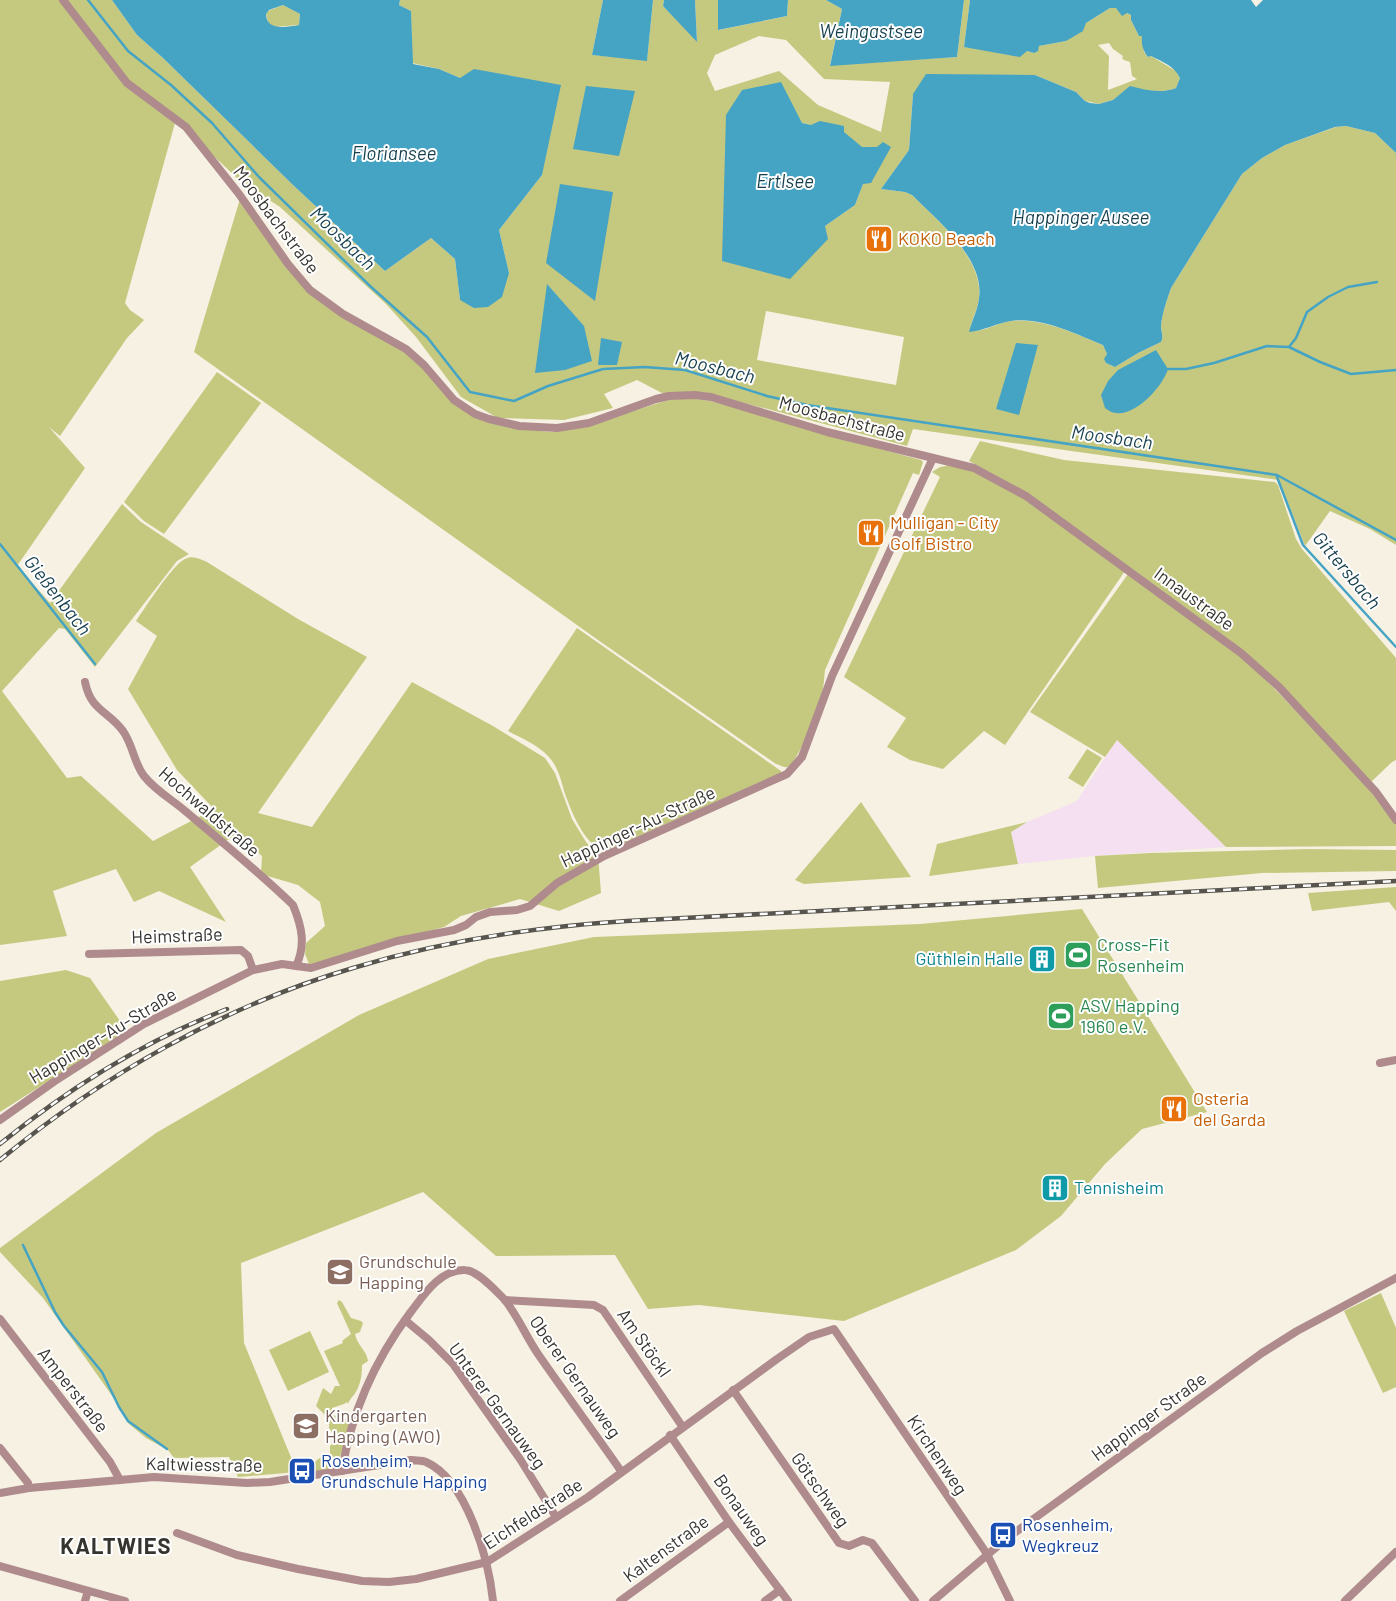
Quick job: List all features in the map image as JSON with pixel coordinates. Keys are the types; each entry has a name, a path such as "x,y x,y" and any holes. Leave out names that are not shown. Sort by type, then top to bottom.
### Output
{"street":[{"name":"Moosbachstraße","path":"63,0 127,83 186,127 239,194 288,264 310,290 343,314 406,349 424,364 454,400 475,414 489,420 520,426 557,428 589,423 656,399 669,396 695,395 711,397 827,432 933,458"},
{"name":"Innaustraße","path":"933,458 974,468 1026,496 1229,643 1279,687 1376,792 1396,820"},
{"name":"Happinger-Au-Straße","path":"0,1120 55,1081 144,1024 253,970 282,964 311,968 397,941 454,930 466,925 476,917 490,912 517,910 530,906 557,883 604,856 787,774 796,765 805,750 832,676 933,458"},
{"name":"Hochwaldstraße","path":"85,682 88,695 94,705 115,722 128,738 137,765 143,775 293,905 300,922 302,952 296,966"},
{"name":"Heimstraße","path":"89,954 241,950 248,956 253,970"},
{"path":"1380,1063 1396,1060"},
{"name":"Oberer Gernauweg","path":"342,1471 353,1422 383,1352 431,1287 454,1272 466,1270 477,1274 505,1300 537,1352 622,1471"},
{"name":"Happinger Straße","path":"933,1601 987,1554 1262,1353 1297,1331 1396,1278"},
{"name":"Am Stöckl","path":"505,1300 594,1305 603,1310 682,1426"},
{"name":"Amperstraße","path":"0,1319 110,1462 120,1480"},
{"name":"Unterer Gernauweg","path":"405,1320 430,1340 453,1364 520,1459 556,1517"},
{"name":"Kirchenweg","path":"834,1329 987,1554 1010,1601"},
{"name":"Eichfeldstraße","path":"177,1533 237,1554 298,1570 362,1582 416,1579 487,1562 588,1497 682,1426 809,1337 834,1329"},
{"name":"Götschweg","path":"733,1390 839,1543 849,1546 863,1540 872,1543 915,1601"},
{"name":"Bonauweg","path":"670,1435 729,1522 788,1601"},
{"path":"0,1448 28,1483 29,1488"},
{"name":"Kaltwiesstraße","path":"0,1493 29,1488 154,1477 262,1482 411,1460 425,1461 444,1474 457,1490 473,1522 487,1562 493,1601"},
{"name":"Kaltenstraße","path":"620,1601 729,1522"},
{"path":"1345,1601 1396,1552"},
{"path":"0,1566 125,1601"},
{"path":"765,1601 780,1590"},
{"path":"85,1601 88,1591"}],"shaded area":[{"path":"1117,739 1226,847 1095,856 1018,864 1011,832 1027,822 1077,801"}],"green space":[{"path":"0,0 112,0 137,35 385,271 431,238 455,259 460,300 509,273 499,230 542,175 460,78 439,69 412,63 411,11 399,5 400,0 603,0 592,55 647,60 653,0 664,0 663,6 697,41 695,0 718,0 719,30 787,16 788,0 826,0 842,9 830,65 957,57 964,0 970,0 964,47 1034,53 1039,46 1066,41 1086,23 1110,8 1116,8 1131,15 1131,20 1139,36 1142,36 1144,52 1148,57 1151,56 1176,71 1180,78 1176,88 1159,91 1130,87 1113,100 1099,104 1085,101 1076,92 1035,75 913,94 909,150 881,189 905,192 912,195 946,228 967,255 979,283 979,298 970,331 1011,321 1022,320 1046,324 1103,345 1107,354 1106,363 1115,367 1161,342 1162,320 1171,288 1242,174 1262,158 1285,145 1336,127 1346,126 1375,133 1396,153 1396,545 1370,529 1330,511 1305,546 1279,480 913,429 907,446 703,392 662,393 637,380 604,394 613,408 564,420 498,418 461,397 416,337 386,304 280,207 238,179 183,127 175,123 125,303 130,310 144,320 127,338 60,436 49,427 85,468 17,566 50,603 122,504 141,522 189,554 177,561 95,667 65,629 59,628 2,691 67,778 81,776 153,841 214,809 177,770 128,689 157,636 136,621 159,587 180,563 188,558 199,559 207,562 298,619 367,657 258,813 312,827 412,682 493,726 545,758 555,773 572,819 586,842 598,855 601,893 559,911 520,899 461,916 444,927 312,965 309,964 305,954 306,943 325,926 320,902 298,885 261,874 262,856 236,834 190,867 226,922 159,891 134,902 116,869 53,891 67,936 0,945","holes":["759,36 786,40 824,79 890,82 881,132 818,105 779,71 715,91 707,73 715,55","1109,43 1113,49 1123,56 1124,60 1130,62 1132,76 1137,79 1108,90 1109,56 1098,45","742,90 796,113 802,123 844,126 843,132 862,148 877,147 855,205 825,226 723,261 727,115","766,311 904,337 896,385 757,360"]},
{"path":"283,5 300,14 299,25 273,27 268,23 266,14 268,11"},
{"path":"240,199 304,287 315,297 352,322 415,358 452,402 519,429 551,432 579,428 668,400 690,398 739,408 923,462 919,475 913,473 825,670 823,690 817,710 808,734 792,763 787,767 776,764 598,640 194,352"},
{"path":"217,372 261,403 164,534 144,521 124,502"},
{"path":"980,441 1064,460 1275,482 1278,485 1296,539 1302,549 1396,658 1396,760 1371,782 1264,670 1224,636 1011,484 969,461"},
{"path":"952,465 975,472 1020,496 1125,571 1005,745 984,731 943,769 910,760 887,747 906,718 844,677 940,477 932,472 940,467"},
{"path":"1128,574 1243,658 1269,683 1356,774 1384,808 1396,825 1396,846 1226,847 1117,740 1105,757 1030,712"},
{"path":"577,628 781,771 781,773 603,852 589,840 574,817 558,772 551,760 534,745 508,731"},
{"path":"1087,749 1102,758 1083,787 1068,778"},
{"path":"861,802 911,877 804,884 795,880"},
{"path":"1027,822 1011,832 1018,864 929,876 937,844"},
{"path":"1308,849 1396,850 1396,871 1262,873 1098,888 1095,856"},
{"path":"1396,887 1396,911 1389,902 1312,911 1308,893"},
{"path":"1082,909 1207,1112 1142,1129 1105,1164 1061,1216 1016,1250 844,1321 699,1305 648,1309 615,1255 496,1256 423,1192 241,1263 244,1343 297,1472 238,1477 229,1457 174,1458 168,1450 146,1438 128,1423 115,1400 43,1298 0,1252 0,1248 156,1133 359,1015 488,959 594,937 920,924"},
{"path":"66,970 90,978 127,1031 0,1112 0,981"},
{"path":"1381,1293 1396,1328 1396,1387 1383,1393 1344,1311"},
{"path":"339,1300 351,1318 363,1323 360,1332 355,1334 368,1361 362,1365 359,1384 348,1404 347,1402 332,1408 332,1415 345,1418 350,1425 339,1460 333,1461 334,1464 331,1470 315,1472 312,1469 314,1463 321,1457 330,1454 330,1446 337,1439 329,1428 329,1419 316,1406 323,1388 331,1394 335,1386 340,1386 324,1351 343,1343 342,1341 351,1334 337,1303"},
{"path":"310,1331 329,1372 288,1391 269,1350"}],"water":[{"name":"Floriansee","path":"112,0 400,0 399,5 411,11 413,64 439,69 460,78 474,69 561,85 542,175 499,230 509,273 502,297 488,307 474,308 460,300 455,259 431,238 385,271 137,35","holes":["283,5 300,14 299,25 283,27 269,23 266,14 269,10"]},
{"path":"603,0 653,0 647,61 592,55"},
{"path":"664,0 695,0 697,42 663,6"},
{"path":"718,0 788,0 787,16 718,30"},
{"name":"Weingastsee","path":"826,0 964,0 957,57 830,66 842,9"},
{"name":"Happinger Ausee","path":"970,0 1251,0 1256,7 1263,0 1396,0 1396,153 1375,133 1346,126 1335,127 1285,145 1262,158 1242,174 1171,288 1162,316 1161,342 1115,367 1106,363 1104,359 1107,354 1103,345 1046,323 1022,320 1011,321 969,332 979,298 979,283 975,269 967,255 946,228 912,195 905,192 881,189 909,150 913,94 926,74 1035,75 1076,92 1085,101 1099,104 1113,100 1130,86 1147,90 1170,90 1176,88 1180,78 1175,70 1168,65 1151,56 1148,57 1143,47 1142,36 1139,36 1131,20 1131,15 1127,13 1122,16 1116,8 1110,8 1086,23 1083,31 1066,41 1039,46 1038,51 1034,53 1027,51 1020,57 964,47"},
{"name":"Ertlsee","path":"781,82 802,123 811,125 820,121 844,126 844,132 862,147 877,147 883,142 891,147 871,183 863,184 855,205 825,226 828,239 790,279 722,261 726,115 742,90"},
{"path":"586,86 635,91 619,156 573,149"},
{"path":"560,184 613,192 595,301 546,263"},
{"path":"547,284 584,326 592,361 565,370 535,373"},
{"path":"601,338 622,342 617,365 598,365"},
{"path":"1016,343 1038,345 1019,415 996,409"},
{"path":"1156,350 1168,369 1155,391 1140,405 1124,413 1116,413 1105,408 1101,395 1108,381 1118,370"}],"waterway":[{"name":"Moosbach","path":"88,0 128,51 171,85 212,123 259,177 370,286 427,337 470,392 514,401 548,386 603,369 645,367 685,370 767,396 807,405 1277,475 1396,540"},
{"path":"1289,347 1296,338 1307,312 1328,297 1348,287 1377,282"},
{"path":"1168,369 1186,369 1214,363 1267,346 1289,347 1351,374 1396,370"},
{"name":"Gittersbach","path":"1277,477 1303,545 1396,647"},
{"name":"Gießenbach","path":"0,544 95,664"},
{"path":"23,1245 55,1312 64,1326 102,1372 128,1421 167,1449"}],"railway":[{"path":"0,1160 80,1099 167,1046 212,1023 258,1002 353,968 387,958 454,943 523,931 627,921 1396,881"},
{"path":"0,1144 26,1123 108,1067 166,1036 227,1009"}],"place":[{"name":"KOKO Beach","path":"879,239"},
{"name":"Mulligan - City Golf Bistro","path":"871,533"},
{"name":"Cross-Fit Rosenheim","path":"1078,955"},
{"name":"Güthlein Halle","path":"1042,959"},
{"name":"ASV Happing 1960 e.V.","path":"1061,1016"},
{"name":"Osteria del Garda","path":"1174,1109"},
{"name":"Tennisheim","path":"1055,1188"},
{"name":"Grundschule Happing","path":"340,1272"},
{"name":"Kindergarten Happing (AWO)","path":"306,1426"},
{"name":"Rosenheim, Grundschule Happing","path":"302,1471"},
{"name":"Rosenheim, Wegkreuz","path":"1003,1535"}],"district":[{"name":"KALTWIES","path":"116,1546"}]}
